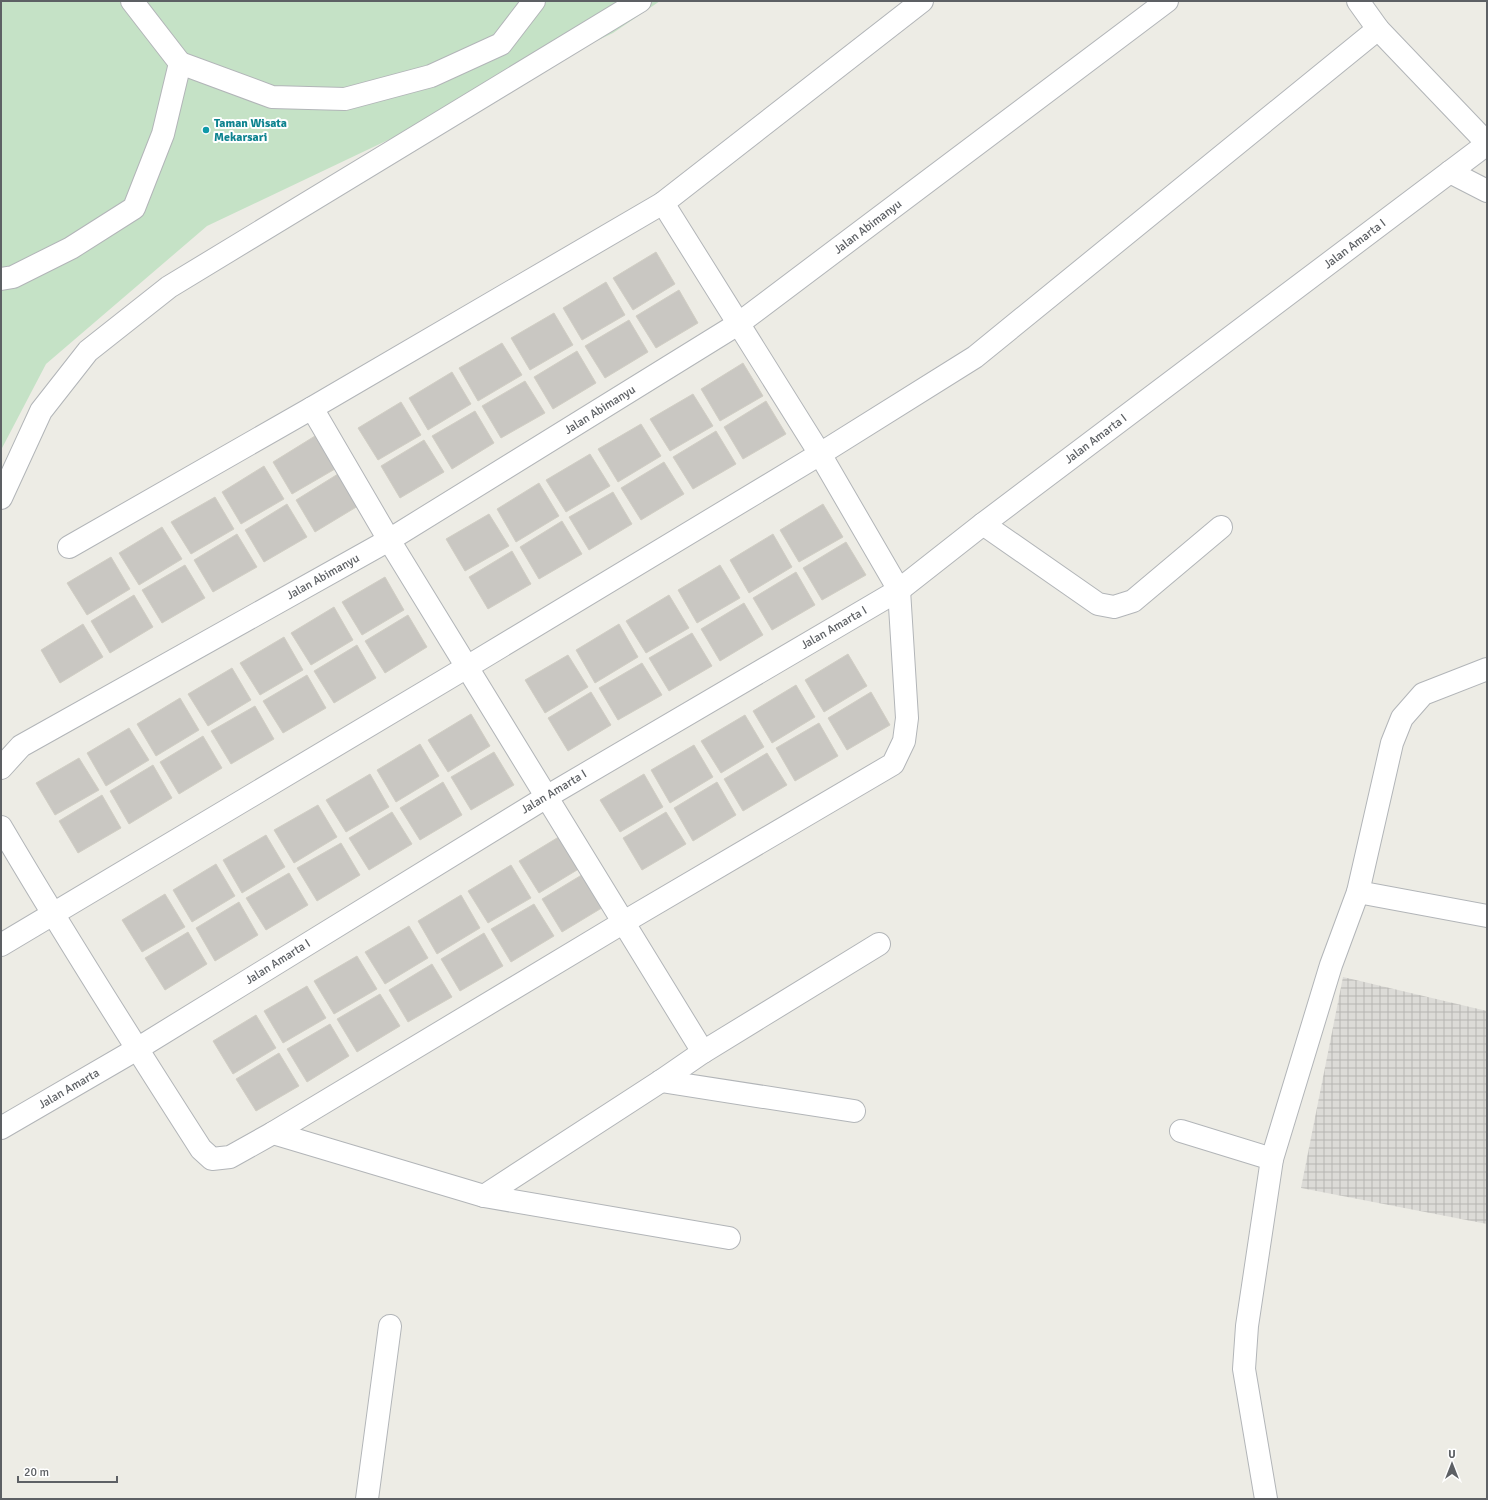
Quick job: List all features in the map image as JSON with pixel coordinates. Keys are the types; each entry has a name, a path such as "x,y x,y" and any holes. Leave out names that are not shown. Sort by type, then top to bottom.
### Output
{"street":[{"path":"132,1 180,63 272,97 345,99 431,76 501,44 534,1"},
{"path":"1,498 41,411 88,351 169,287 640,1"},
{"path":"69,546 312,408 663,203 922,1"},
{"name":"Jalan Abimanyu","path":"1,768 21,746 389,540 738,324 1167,1"},
{"path":"1358,1 1378,29 1487,143"},
{"path":"1,945 467,667 820,454 976,357 1378,29"},
{"path":"1,279 13,277 71,248 134,208 164,134 180,63"},
{"name":"Jalan Amarta I","path":"137,1049 548,796 899,590 983,524 1487,143"},
{"path":"1450,172 1487,191"},
{"path":"1,827 52,914 137,1049 201,1149 212,1159 230,1157 273,1133 624,922 893,764 904,741 907,718 899,590 820,454 663,203"},
{"path":"312,408 389,540 548,796 703,1052"},
{"path":"983,524 1098,604 1114,607 1133,601 1221,527"},
{"path":"1266,1499 1244,1369 1246,1326 1272,1159 1331,965 1358,892 1392,743 1402,718 1423,694 1487,669"},
{"path":"1358,892 1487,916"},
{"path":"484,1196 703,1052 880,944"},
{"name":"Jalan Amarta","path":"1,1128 137,1049"},
{"path":"661,1081 854,1112"},
{"path":"1181,1131 1272,1159"},
{"path":"273,1133 484,1196 729,1238"},
{"path":"367,1499 390,1326"}],"shaded area":[{"path":"1343,977 1487,1011 1487,1224 1301,1188"}],"green space":[{"name":"Taman Wisata Mekarsari","path":"1,1 660,1 613,33 207,226 46,364 1,450"}],"building":[{"path":"656,252 675,284 633,310 613,278"},
{"path":"606,282 625,315 582,340 563,308"},
{"path":"679,290 698,323 656,348 636,316"},
{"path":"554,313 573,345 530,370 511,338"},
{"path":"629,320 648,352 605,378 585,346"},
{"path":"502,343 522,375 478,401 459,368"},
{"path":"577,351 596,383 553,409 534,377"},
{"path":"743,363 763,396 720,421 701,389"},
{"path":"452,372 471,404 428,430 409,398"},
{"path":"525,381 545,413 501,438 482,406"},
{"path":"693,394 713,426 670,451 650,419"},
{"path":"766,401 786,434 743,459 724,427"},
{"path":"401,402 421,435 378,460 358,428"},
{"path":"475,411 494,443 452,469 432,436"},
{"path":"641,424 661,456 618,482 598,449"},
{"path":"716,431 736,464 693,489 673,457"},
{"path":"315,436 335,469 292,494 273,462"},
{"path":"424,440 444,472 400,498 381,466"},
{"path":"590,454 610,486 566,512 546,480"},
{"path":"664,462 684,494 641,520 621,488"},
{"path":"264,466 284,499 241,524 222,492"},
{"path":"338,474 358,506 315,532 296,500"},
{"path":"539,483 559,516 516,542 497,509"},
{"path":"613,492 632,524 589,550 569,517"},
{"path":"215,497 234,529 191,554 171,522"},
{"path":"287,504 307,537 264,562 245,530"},
{"path":"823,504 843,537 799,562 780,530"},
{"path":"489,514 509,546 465,571 446,539"},
{"path":"562,521 582,554 539,579 520,547"},
{"path":"162,527 182,559 139,585 119,553"},
{"path":"237,534 257,567 213,592 194,560"},
{"path":"773,534 792,567 749,593 730,560"},
{"path":"846,542 866,575 822,600 803,568"},
{"path":"512,551 531,584 488,609 469,577"},
{"path":"111,557 130,589 87,615 67,583"},
{"path":"185,565 205,598 162,623 142,590"},
{"path":"720,565 740,598 697,623 678,590"},
{"path":"796,572 815,605 772,630 753,598"},
{"path":"385,577 404,610 362,635 342,602"},
{"path":"134,595 153,627 110,653 91,621"},
{"path":"669,595 689,628 646,653 626,621"},
{"path":"744,603 763,635 720,661 701,629"},
{"path":"334,607 353,640 311,665 291,633"},
{"path":"408,615 427,647 385,673 365,641"},
{"path":"83,624 103,657 60,683 41,650"},
{"path":"619,624 638,657 595,683 576,650"},
{"path":"692,633 712,666 669,691 649,658"},
{"path":"284,637 303,670 260,695 240,663"},
{"path":"357,645 376,678 334,703 314,671"},
{"path":"848,654 867,686 824,712 805,680"},
{"path":"568,655 588,687 545,713 525,680"},
{"path":"642,663 662,695 618,720 599,688"},
{"path":"232,668 251,700 208,726 188,694"},
{"path":"307,675 326,708 283,733 263,701"},
{"path":"796,685 815,717 772,743 753,711"},
{"path":"591,692 611,725 568,751 548,718"},
{"path":"871,692 890,725 847,750 828,718"},
{"path":"180,698 199,730 156,756 137,724"},
{"path":"255,706 274,739 231,764 211,731"},
{"path":"471,714 490,746 448,772 428,740"},
{"path":"745,715 764,747 721,773 701,741"},
{"path":"819,723 838,756 795,781 776,748"},
{"path":"129,728 149,760 106,786 87,753"},
{"path":"203,736 222,768 179,794 160,762"},
{"path":"420,744 439,776 396,802 377,770"},
{"path":"694,745 713,777 670,803 651,770"},
{"path":"494,752 514,785 471,810 451,777"},
{"path":"767,753 787,785 743,811 724,779"},
{"path":"79,758 99,790 55,815 36,783"},
{"path":"153,765 172,798 129,824 110,791"},
{"path":"370,774 389,807 346,832 326,800"},
{"path":"644,774 663,807 620,832 600,800"},
{"path":"443,782 462,815 420,840 400,808"},
{"path":"717,782 736,815 693,841 674,808"},
{"path":"102,795 121,828 78,853 59,821"},
{"path":"318,805 337,837 294,863 274,830"},
{"path":"392,812 412,844 369,870 349,838"},
{"path":"666,812 686,844 642,870 623,838"},
{"path":"266,835 285,867 242,893 223,860"},
{"path":"562,835 582,867 539,893 519,861"},
{"path":"341,843 360,875 317,901 297,868"},
{"path":"216,864 235,896 192,922 173,890"},
{"path":"511,865 531,898 488,923 468,891"},
{"path":"289,873 308,905 266,930 246,898"},
{"path":"585,873 605,906 562,932 542,899"},
{"path":"165,894 185,927 142,952 122,920"},
{"path":"461,895 480,928 437,954 418,921"},
{"path":"239,902 258,935 215,961 196,928"},
{"path":"534,904 554,936 511,962 491,929"},
{"path":"409,926 428,958 385,984 365,952"},
{"path":"188,932 207,964 165,990 145,958"},
{"path":"484,933 503,966 460,991 441,959"},
{"path":"357,956 377,989 334,1014 314,981"},
{"path":"432,964 452,997 408,1022 389,990"},
{"path":"307,986 326,1018 283,1043 264,1011"},
{"path":"380,994 400,1026 357,1052 337,1019"},
{"path":"256,1015 276,1048 233,1074 213,1041"},
{"path":"330,1024 349,1056 307,1082 287,1049"},
{"path":"279,1053 299,1086 256,1111 236,1079"}],"place":[{"name":"Taman Wisata Mekarsari","path":"206,130"}]}
